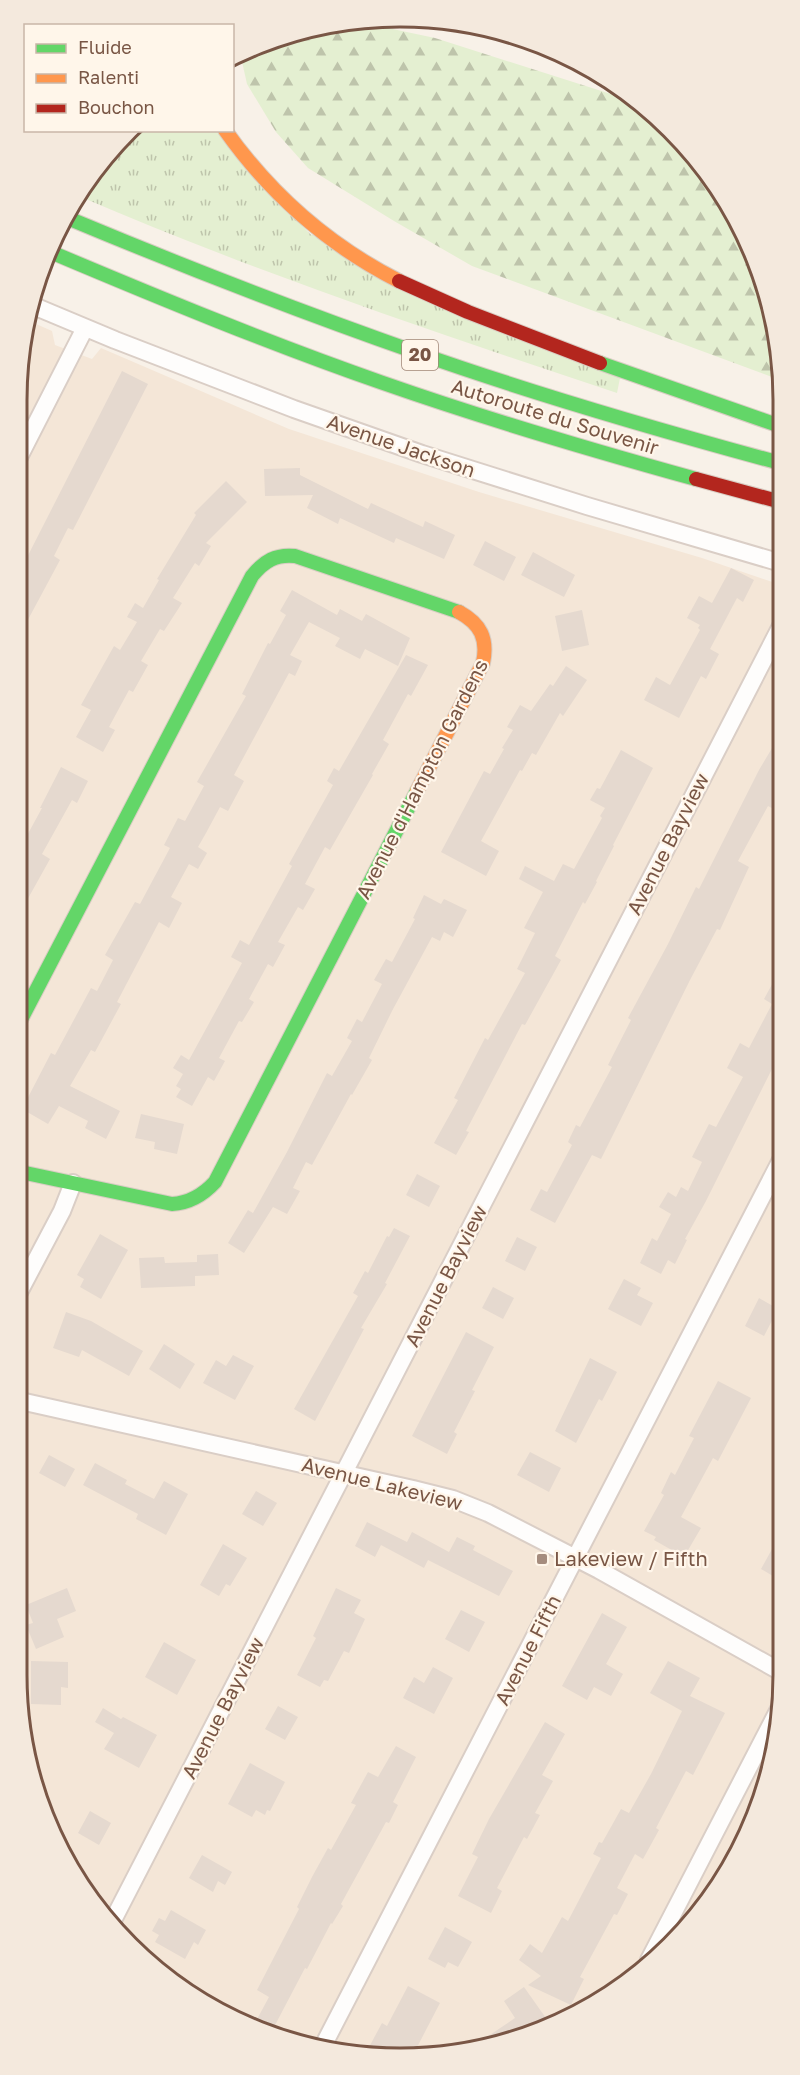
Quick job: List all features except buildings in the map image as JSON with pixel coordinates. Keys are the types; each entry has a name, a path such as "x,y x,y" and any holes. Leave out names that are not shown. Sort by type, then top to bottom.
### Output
{"main road":[{"path":"226,132 251,166 300,214 357,257 396,280 441,301 556,347 773,424"},
{"name":"Autoroute du Souvenir","path":"73,220 251,293 403,349 589,409 773,461"},
{"name":"Autoroute du Souvenir","path":"56,254 301,353 454,407 655,468 773,500"},
{"name":"Avenue d'Hampton Gardens","path":"27,1008 258,568 274,556 295,556 461,613 479,626 486,643 483,663 215,1182 198,1197 181,1204 27,1173"}],"street":[{"name":"Avenue Jackson","path":"39,308 294,409 433,458 773,561"},
{"path":"27,441 85,328"},
{"name":"Avenue Bayview","path":"115,1916 773,642"},
{"name":"Avenue Fifth","path":"326,2041 773,1175"},
{"path":"27,1277 62,1211 73,1183"},
{"name":"Avenue Lakeview","path":"27,1402 435,1494 471,1505 575,1557 773,1667"},
{"path":"656,1946 770,1726"}],"shaded area":[{"path":"35,323 52,331 55,345 92,359 101,348 289,429 479,492 702,558 773,582 773,1675 770,1724 760,1772 735,1840 696,1902 664,1939 646,1955 627,1971 586,1998 543,2020 520,2028 449,2045 376,2047 351,2045 303,2035 257,2020 213,1998 173,1971 136,1939 120,1921 90,1882 65,1840 40,1772 30,1724 27,1675 27,400 30,351"}],"green space":[{"path":"386,28 435,38 614,95 664,136 680,154 710,193 735,235 760,303 770,351 772,377 472,266 308,168 276,132 247,84 242,62 257,55 327,34"},
{"path":"140,132 217,132 310,234 620,378 617,393 280,276 86,199 104,173"}],"traffic: fast":[{"path":"73,220 287,305 463,368 598,411 773,461"},
{"path":"56,254 217,321 383,383 539,434 696,479"},
{"path":"600,363 773,424"},
{"path":"27,1008 252,576 261,566 276,557 295,556 459,612"},
{"path":"27,1173 172,1204 190,1200 210,1187 215,1182 417,791"}],"traffic: slow":[{"path":"226,132 262,176 303,216 348,251 399,281"},
{"path":"417,791 483,663 484,647 481,633 473,622 459,612"}],"traffic: jam":[{"path":"399,281 468,312 600,363"},
{"path":"696,479 773,500"}],"place":[{"name":"Lakeview / Fifth","path":"542,1559"}]}
